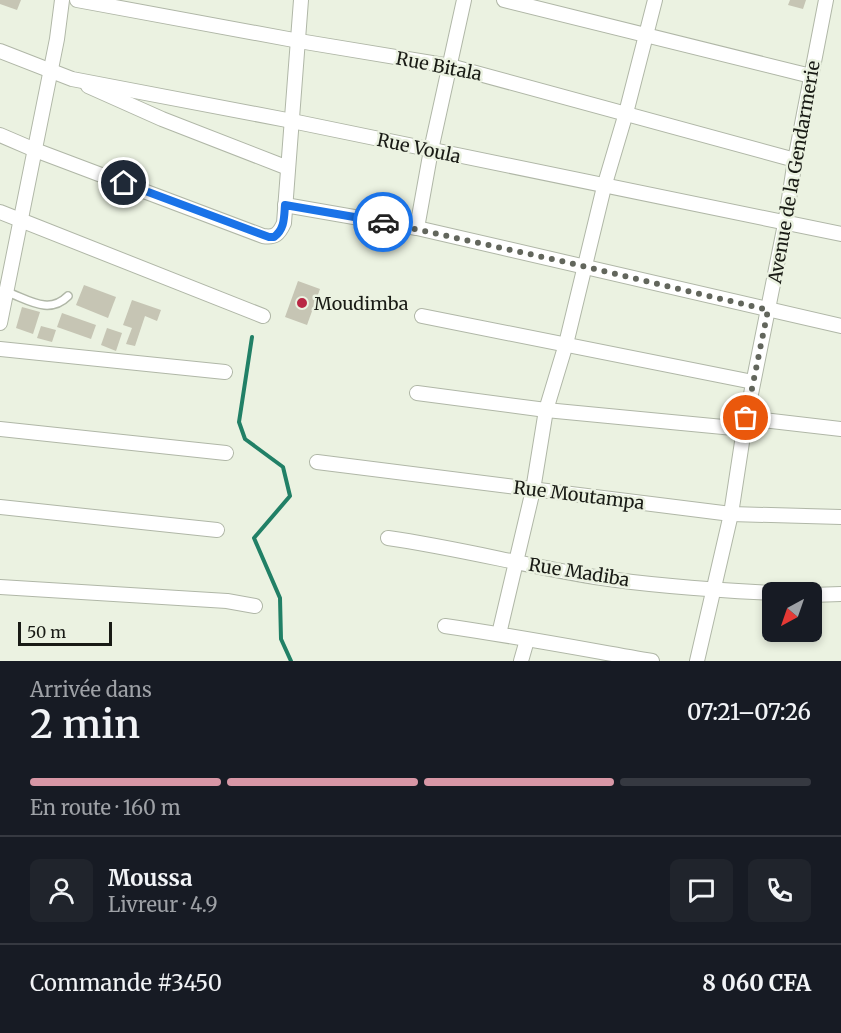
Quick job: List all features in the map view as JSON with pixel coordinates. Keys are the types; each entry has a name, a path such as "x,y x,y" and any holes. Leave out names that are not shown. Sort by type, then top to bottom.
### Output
{"street":[{"path":"0,323 4,290 35,150 62,0"},
{"name":"Rue Bitala","path":"77,0 450,66 626,112 795,160"},
{"path":"0,135 263,236 274,237 284,223 302,0"},
{"path":"417,228 431,150 464,0"},
{"path":"504,0 811,76"},
{"path":"499,634 533,489 546,410 566,344 604,186 655,0"},
{"name":"Avenue de la Gendarmerie","path":"697,661 731,514 745,424 826,0"},
{"name":"Rue Voula","path":"0,51 72,79 292,121 841,234"},
{"path":"72,79 140,111 288,168"},
{"path":"285,205 417,228 841,326"},
{"path":"0,212 262,316"},
{"path":"422,316 753,382"},
{"path":"0,349 225,372"},
{"path":"417,393 546,410 841,429"},
{"path":"0,429 226,453"},
{"name":"Rue Moutampa","path":"317,462 731,514 841,517"},
{"path":"0,507 217,530"},
{"name":"Rue Madiba","path":"388,538 440,545 597,577 712,590 762,592"},
{"path":"0,587 227,601 255,606"},
{"path":"822,595 841,594"},
{"path":"445,626 652,661"},
{"path":"521,661 526,640"}],"lane":[{"path":"4,290 49,307 60,305 68,296"}],"building":[{"path":"0,0 21,0 17,10 0,4"},
{"path":"790,0 806,0 803,9 788,5"},
{"path":"298,281 320,289 307,325 285,317"},
{"path":"84,285 116,297 108,318 76,305"},
{"path":"132,300 161,310 157,321 145,316 135,346 126,344 132,328 123,325"},
{"path":"22,307 40,312 33,334 16,328"},
{"path":"62,313 96,325 91,339 57,327"},
{"path":"41,326 56,330 52,342 37,338"},
{"path":"107,328 122,333 116,351 101,345"}],"waterway":[{"path":"252,337 239,422 245,439 283,467 290,496 254,538 280,598 281,639 291,661"}],"way so far":[{"path":"383,222 768,310 746,418"}],"place":[{"name":"Moudimba","path":"302,303"}],"route":[{"path":"124,183 269,237 274,237 281,230 284,223 285,205 383,222"}]}
